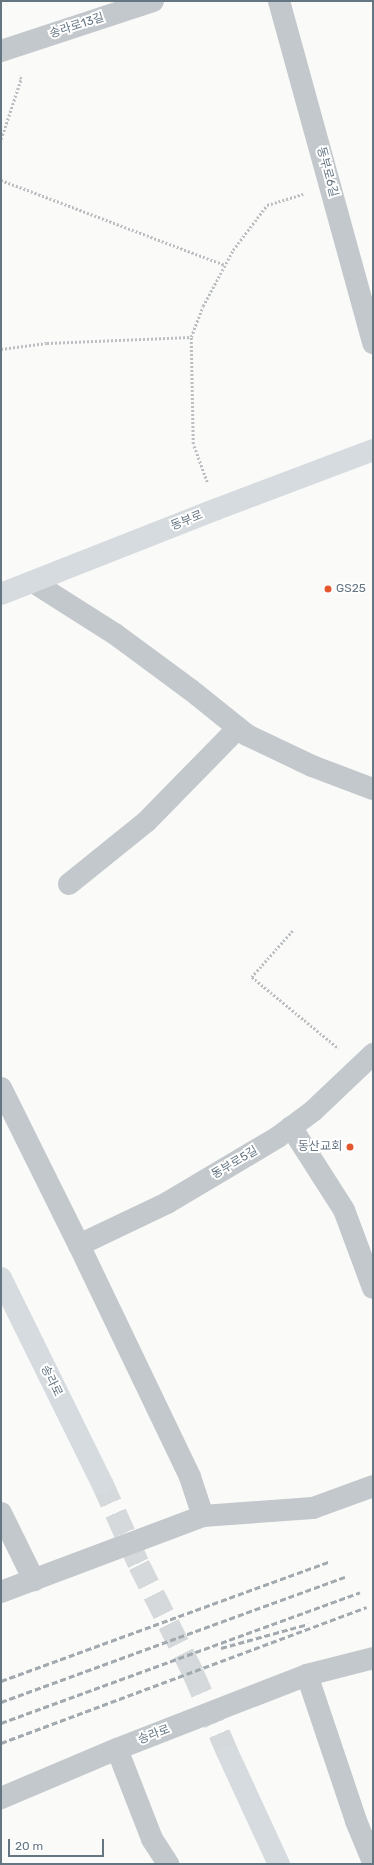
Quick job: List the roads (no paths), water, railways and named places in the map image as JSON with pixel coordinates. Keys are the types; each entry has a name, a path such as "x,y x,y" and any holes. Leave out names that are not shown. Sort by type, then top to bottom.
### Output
{"main road":[{"name":"동부로","path":"1,594 217,509 373,450"},
{"name":"송라로","path":"1,1278 102,1483"},
{"path":"230,1756 279,1864"}],"street":[{"name":"송라로13길","path":"5,50 153,1"},
{"name":"동부로6길","path":"280,1 373,343"},
{"path":"33,582 115,634 191,690 247,735 312,766 373,789"},
{"path":"70,884 147,821 238,728"},
{"name":"동부로5길","path":"79,1245 167,1203 278,1137 312,1111 366,1060"},
{"path":"1,1088 79,1245 190,1477 203,1516"},
{"path":"291,1127 344,1210 373,1288"},
{"path":"1,1592 203,1516 313,1508 373,1486"},
{"path":"1,1513 34,1580"},
{"name":"송라로","path":"1,1798 117,1749 308,1675 373,1658"},
{"path":"308,1675 356,1821 373,1862"},
{"path":"117,1749 152,1839 168,1864"}],"tunnel":[{"path":"102,1483 139,1565 193,1673 229,1756"}],"railway":[{"path":"1,1681 330,1561"},
{"path":"1,1702 345,1577"},
{"path":"1,1723 360,1592"},
{"path":"1,1743 366,1607"},
{"path":"221,1648 308,1624"}],"place":[{"name":"GS25","path":"328,589"},
{"name":"동산교회","path":"350,1147"}]}
